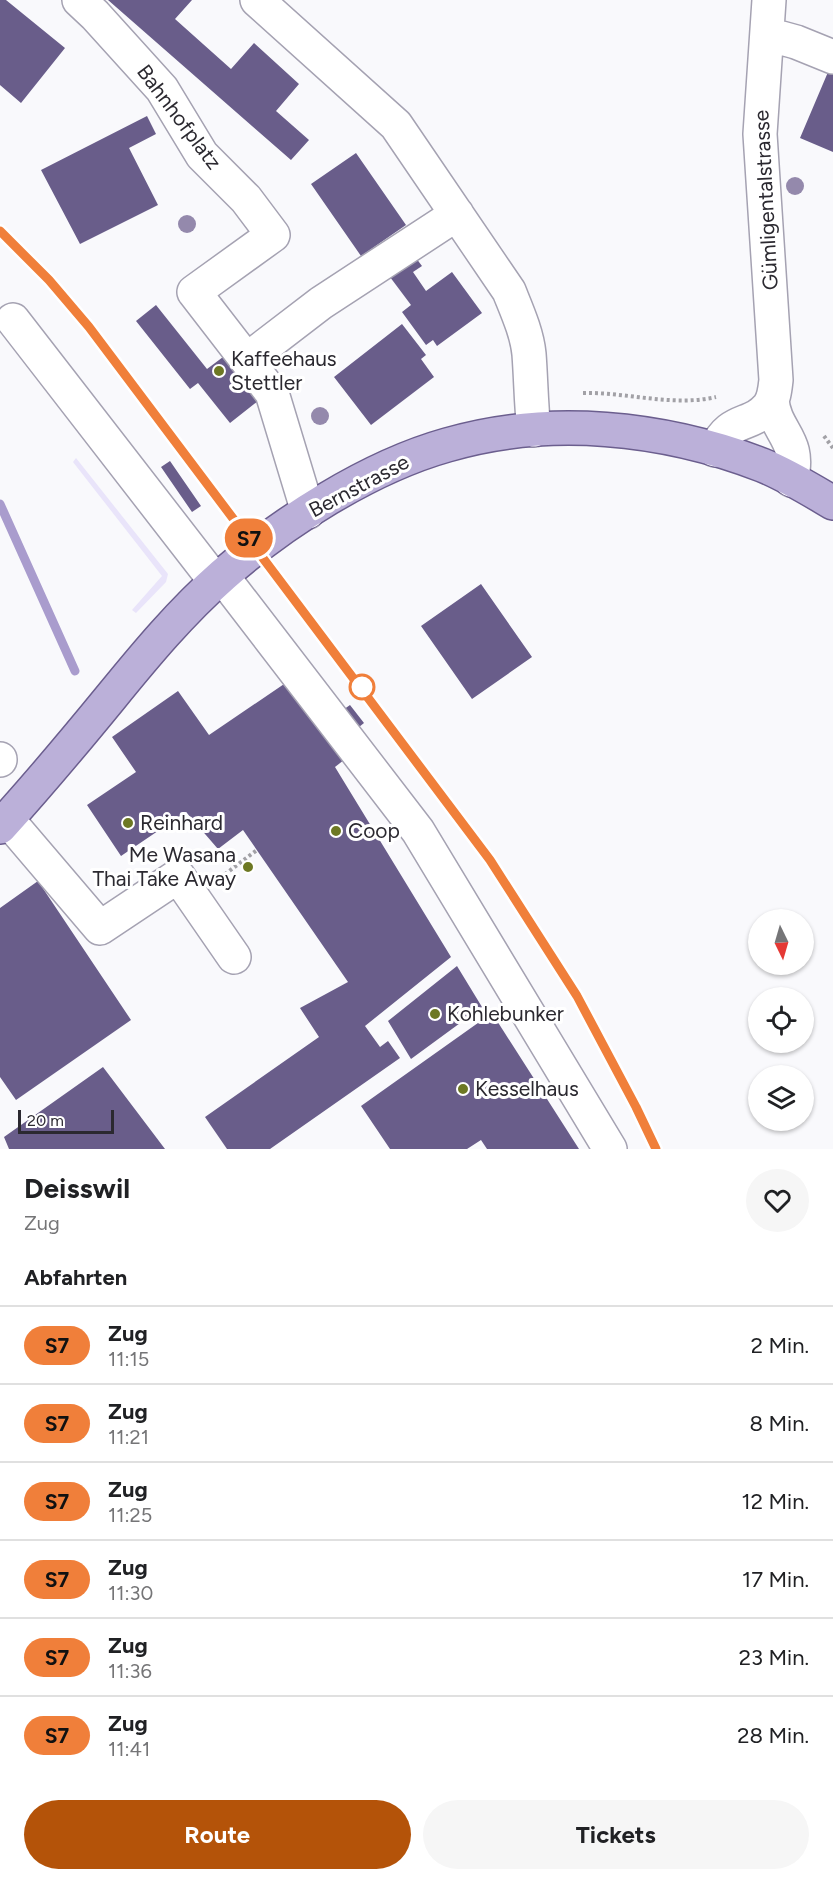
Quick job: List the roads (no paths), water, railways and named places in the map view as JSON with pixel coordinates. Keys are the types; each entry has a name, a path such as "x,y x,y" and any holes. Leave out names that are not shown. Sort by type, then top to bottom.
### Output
{"main road":[{"name":"Bernstrasse","path":"4,823 142,657 219,579 257,548 308,512 359,481 425,452 472,438 534,430 579,428 614,430 673,439 764,466 833,503"}],"street":[{"name":"Bahnhofplatz","path":"79,0 162,89 202,155 246,199 273,235 194,292 272,393 308,512"},
{"path":"257,0 396,125 509,291 529,352 534,430"},
{"name":"Gümligentalstrasse","path":"769,0 760,134 777,365 777,380 772,400"},
{"path":"767,34 796,42 833,57"},
{"path":"248,359 321,303 457,214"},
{"path":"13,320 418,831 610,1149"},
{"path":"715,450 726,432 755,417 767,408 772,400"},
{"path":"772,400 773,410 789,438 795,458 791,480"},
{"path":"4,823 100,928 178,876 234,957"}],"waterway":[{"path":"0,504 75,671"}],"railway":[{"path":"0,231 49,280 89,327 491,860 577,996 656,1149"}],"train":[{"name":"S7","path":"0,231 49,280 89,327 455,811 517,900 577,996 656,1149"}],"place":[{"name":"Kaffeehaus Stettler","path":"219,371"},
{"name":"Reinhard","path":"128,823"},
{"name":"Coop","path":"336,831"},
{"name":"Me Wasana Thai Take Away","path":"248,867"},
{"name":"Kohlebunker","path":"435,1014"},
{"name":"Kesselhaus","path":"463,1089"}]}
